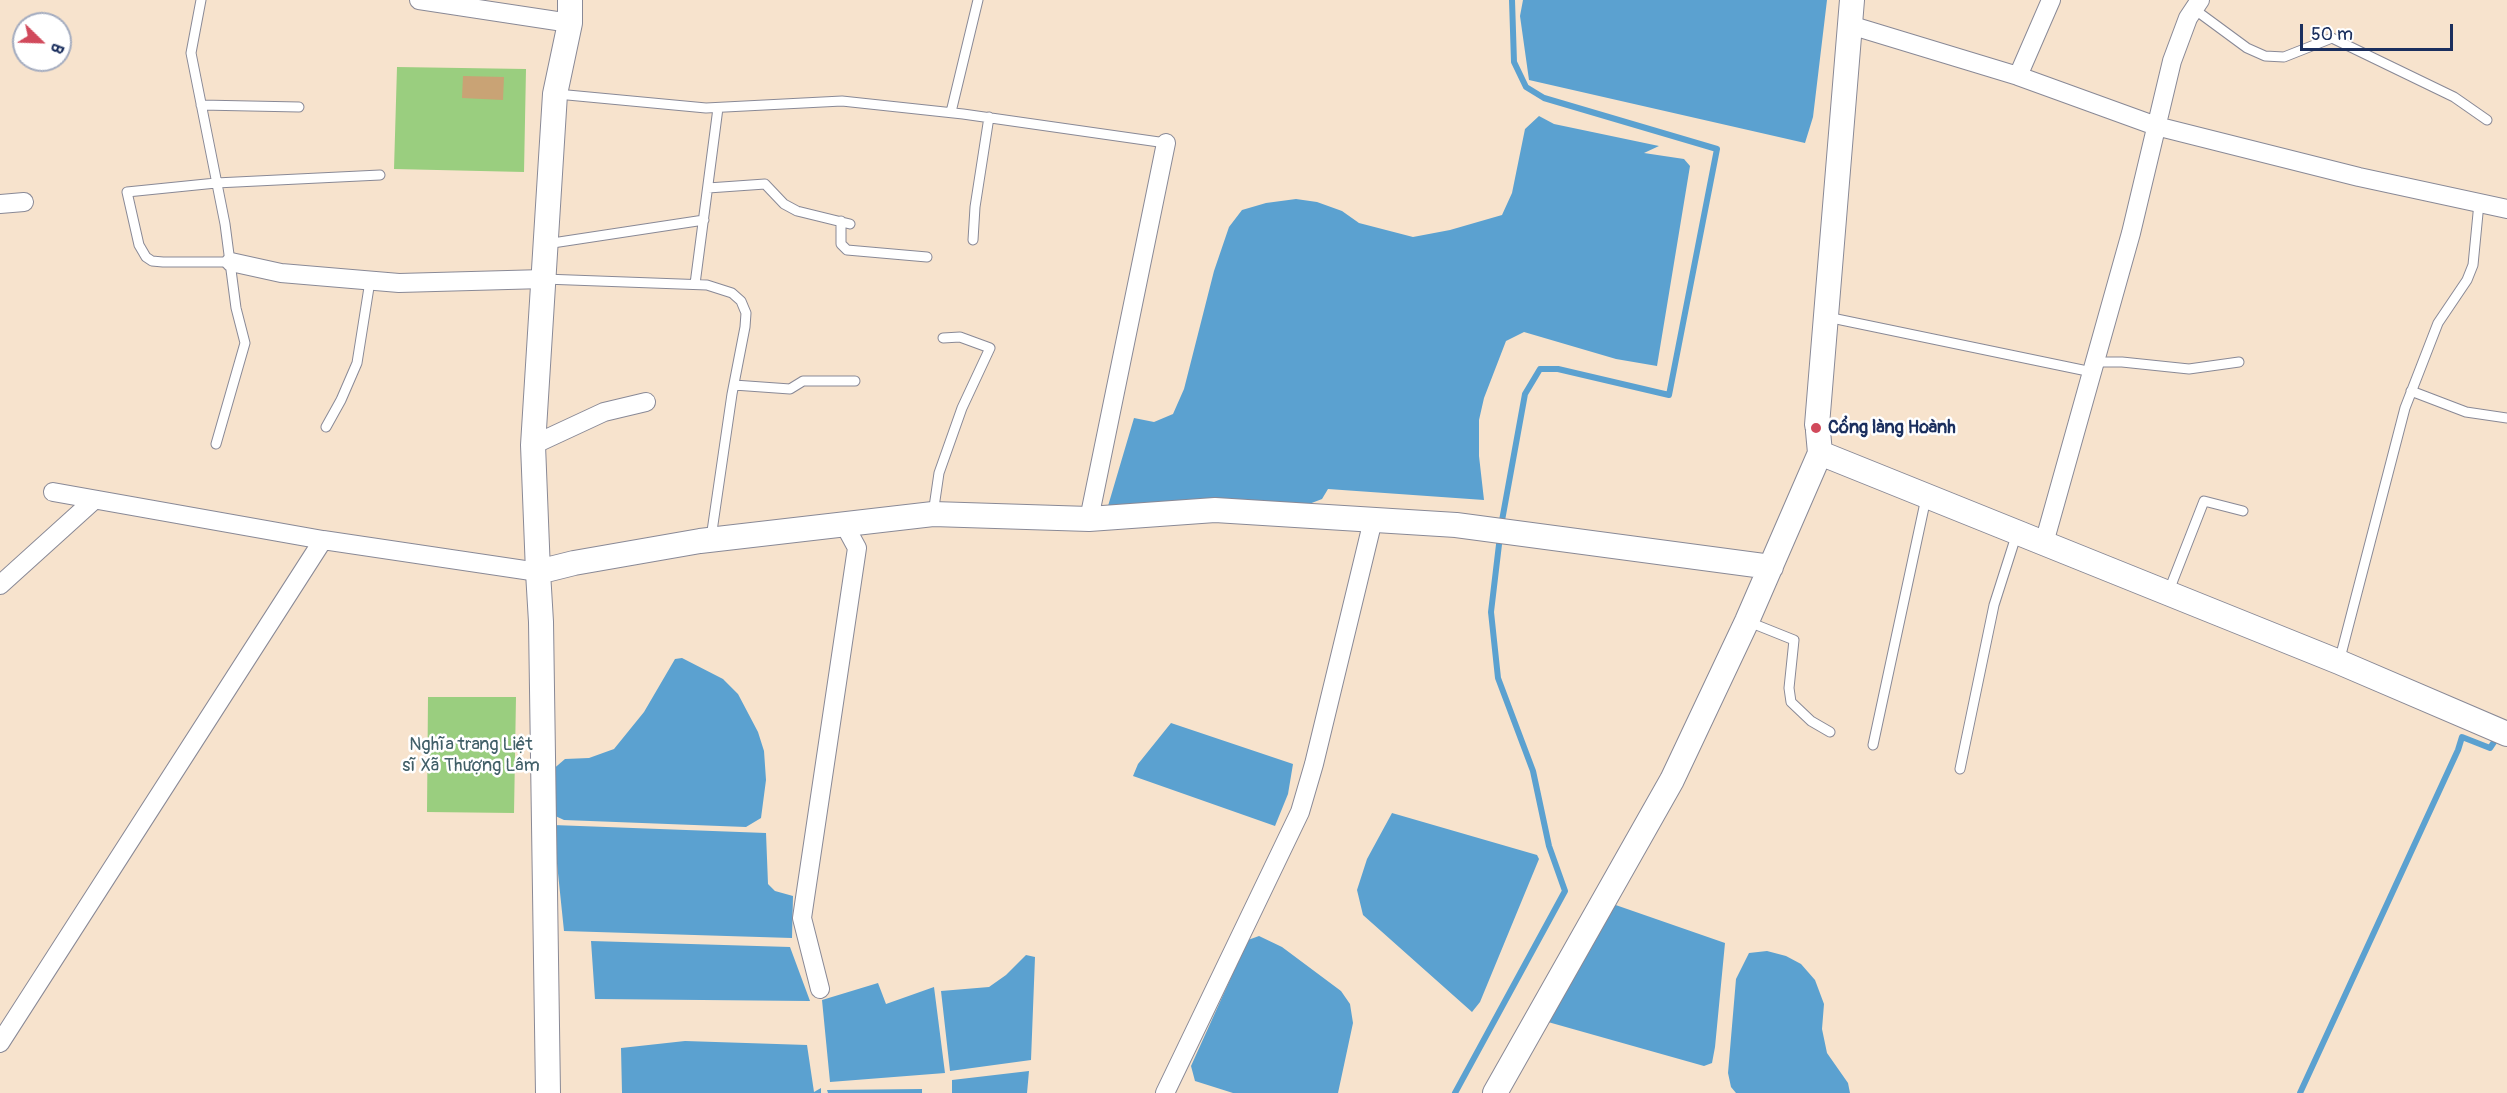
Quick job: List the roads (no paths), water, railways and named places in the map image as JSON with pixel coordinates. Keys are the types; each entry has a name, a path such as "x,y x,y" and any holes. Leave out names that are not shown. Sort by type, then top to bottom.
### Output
{"street":[{"path":"419,0 570,12 555,94 533,445 542,622 548,1093"},
{"path":"1495,1093 1672,780 1771,567 1818,436 1825,317 1852,0"},
{"path":"2018,76 2050,0"},
{"path":"2044,543 2131,233 2172,61 2188,18 2198,5"},
{"path":"1850,25 2018,76 2156,126 2359,177 2507,209"},
{"path":"1089,519 1166,143"},
{"path":"0,204 24,202"},
{"path":"231,262 281,273 399,283 544,279"},
{"path":"533,445 604,412 646,402"},
{"path":"1818,436 1927,495 2339,662 2507,734"},
{"path":"53,492 323,540 538,572 574,563 710,540 933,514 1089,519 1215,510 1487,529 1771,567"},
{"path":"0,585 94,500"},
{"path":"1165,1093 1300,812 1314,764 1372,520"},
{"path":"820,989 802,918 857,548 844,524"},
{"path":"0,1043 323,540"}],"lane":[{"path":"201,0 191,53 231,262 236,308 245,344 216,444"},
{"path":"951,112 978,0"},
{"path":"2198,5 2247,48 2265,56 2284,57 2332,38 2454,97 2487,120"},
{"path":"555,94 718,108 842,101 951,112 1166,143"},
{"path":"201,105 299,107"},
{"path":"695,285 718,108"},
{"path":"973,240 975,207 989,117"},
{"path":"231,262 163,262 153,261 146,257 139,245 127,192 216,183 380,175"},
{"path":"708,188 765,184 784,204 797,211 845,222 841,244 847,250 927,257"},
{"path":"2339,662 2405,408 2438,323 2467,280 2473,265 2479,203"},
{"path":"546,244 704,220"},
{"path":"544,279 706,285 732,293 741,301 746,313 710,540"},
{"path":"326,427 357,363 370,280"},
{"path":"1825,317 2093,367 2122,362 2189,369 2239,362"},
{"path":"933,514 939,473 962,408 990,348 960,337 943,338"},
{"path":"734,385 790,389 803,381 855,381"},
{"path":"2411,391 2466,412 2507,418"},
{"path":"1873,745 1927,495"},
{"path":"2168,593 2204,501 2243,511"},
{"path":"1960,769 1994,605 2017,532"},
{"path":"1747,621 1794,640 1789,688 1791,702 1811,722 1830,732"}],"water":[{"path":"1523,0 1827,0 1813,117 1805,143 1529,80 1520,16"},
{"path":"1539,116 1554,124 1659,146 1644,153 1684,159 1690,166 1657,366 1616,359 1524,332 1506,341 1484,398 1479,420 1479,456 1484,500 1328,489 1322,499 1309,504 1190,501 1108,506 1134,418 1154,422 1173,414 1184,389 1214,271 1229,227 1242,210 1266,203 1296,199 1317,202 1342,211 1359,223 1413,237 1450,230 1502,215 1512,193 1525,129"},
{"path":"682,658 723,679 738,694 758,732 764,751 766,780 761,818 746,827 564,820 551,814 551,771 565,759 589,758 614,749 644,712 675,659"},
{"path":"1171,723 1293,764 1288,794 1275,826 1133,776 1138,764"},
{"path":"1392,813 1537,855 1539,859 1480,1002 1472,1012 1363,915 1357,890 1367,859"},
{"path":"553,825 766,833 768,884 775,891 793,896 792,938 564,931"},
{"path":"1607,902 1725,943 1712,1063 1704,1066 1548,1022"},
{"path":"1259,936 1282,947 1341,991 1350,1004 1353,1023 1338,1093 1233,1093 1195,1081 1191,1066 1248,940"},
{"path":"591,941 790,947 810,1001 595,999"},
{"path":"1767,951 1786,956 1801,964 1815,980 1824,1004 1822,1029 1827,1053 1848,1083 1850,1093 1736,1093 1731,1087 1728,1073 1736,979 1749,953"},
{"path":"1026,955 1035,957 1031,1060 950,1071 941,991 989,987 1006,975"},
{"path":"878,983 886,1004 934,987 945,1073 830,1082 822,1000"},
{"path":"685,1041 807,1045 814,1092 821,1088 821,1093 622,1093 621,1048"},
{"path":"1029,1071 1027,1093 952,1093 952,1080"},
{"path":"922,1089 922,1093 828,1093 827,1090"}],"waterway":[{"path":"1501,526 1525,394 1540,369 1558,369 1669,395 1717,149 1544,98 1526,87 1514,62 1512,0"},
{"path":"1455,1093 1565,891 1549,846 1533,771 1498,678 1491,612 1500,536"},
{"path":"2300,1093 2462,737 2490,748 2494,742"}],"place":[{"name":"Cổng làng Hoành","path":"1816,428"}],"park label":[{"name":"Nghĩa trang Liệt sĩ Xã Thượng Lâm","path":"471,756"}]}
